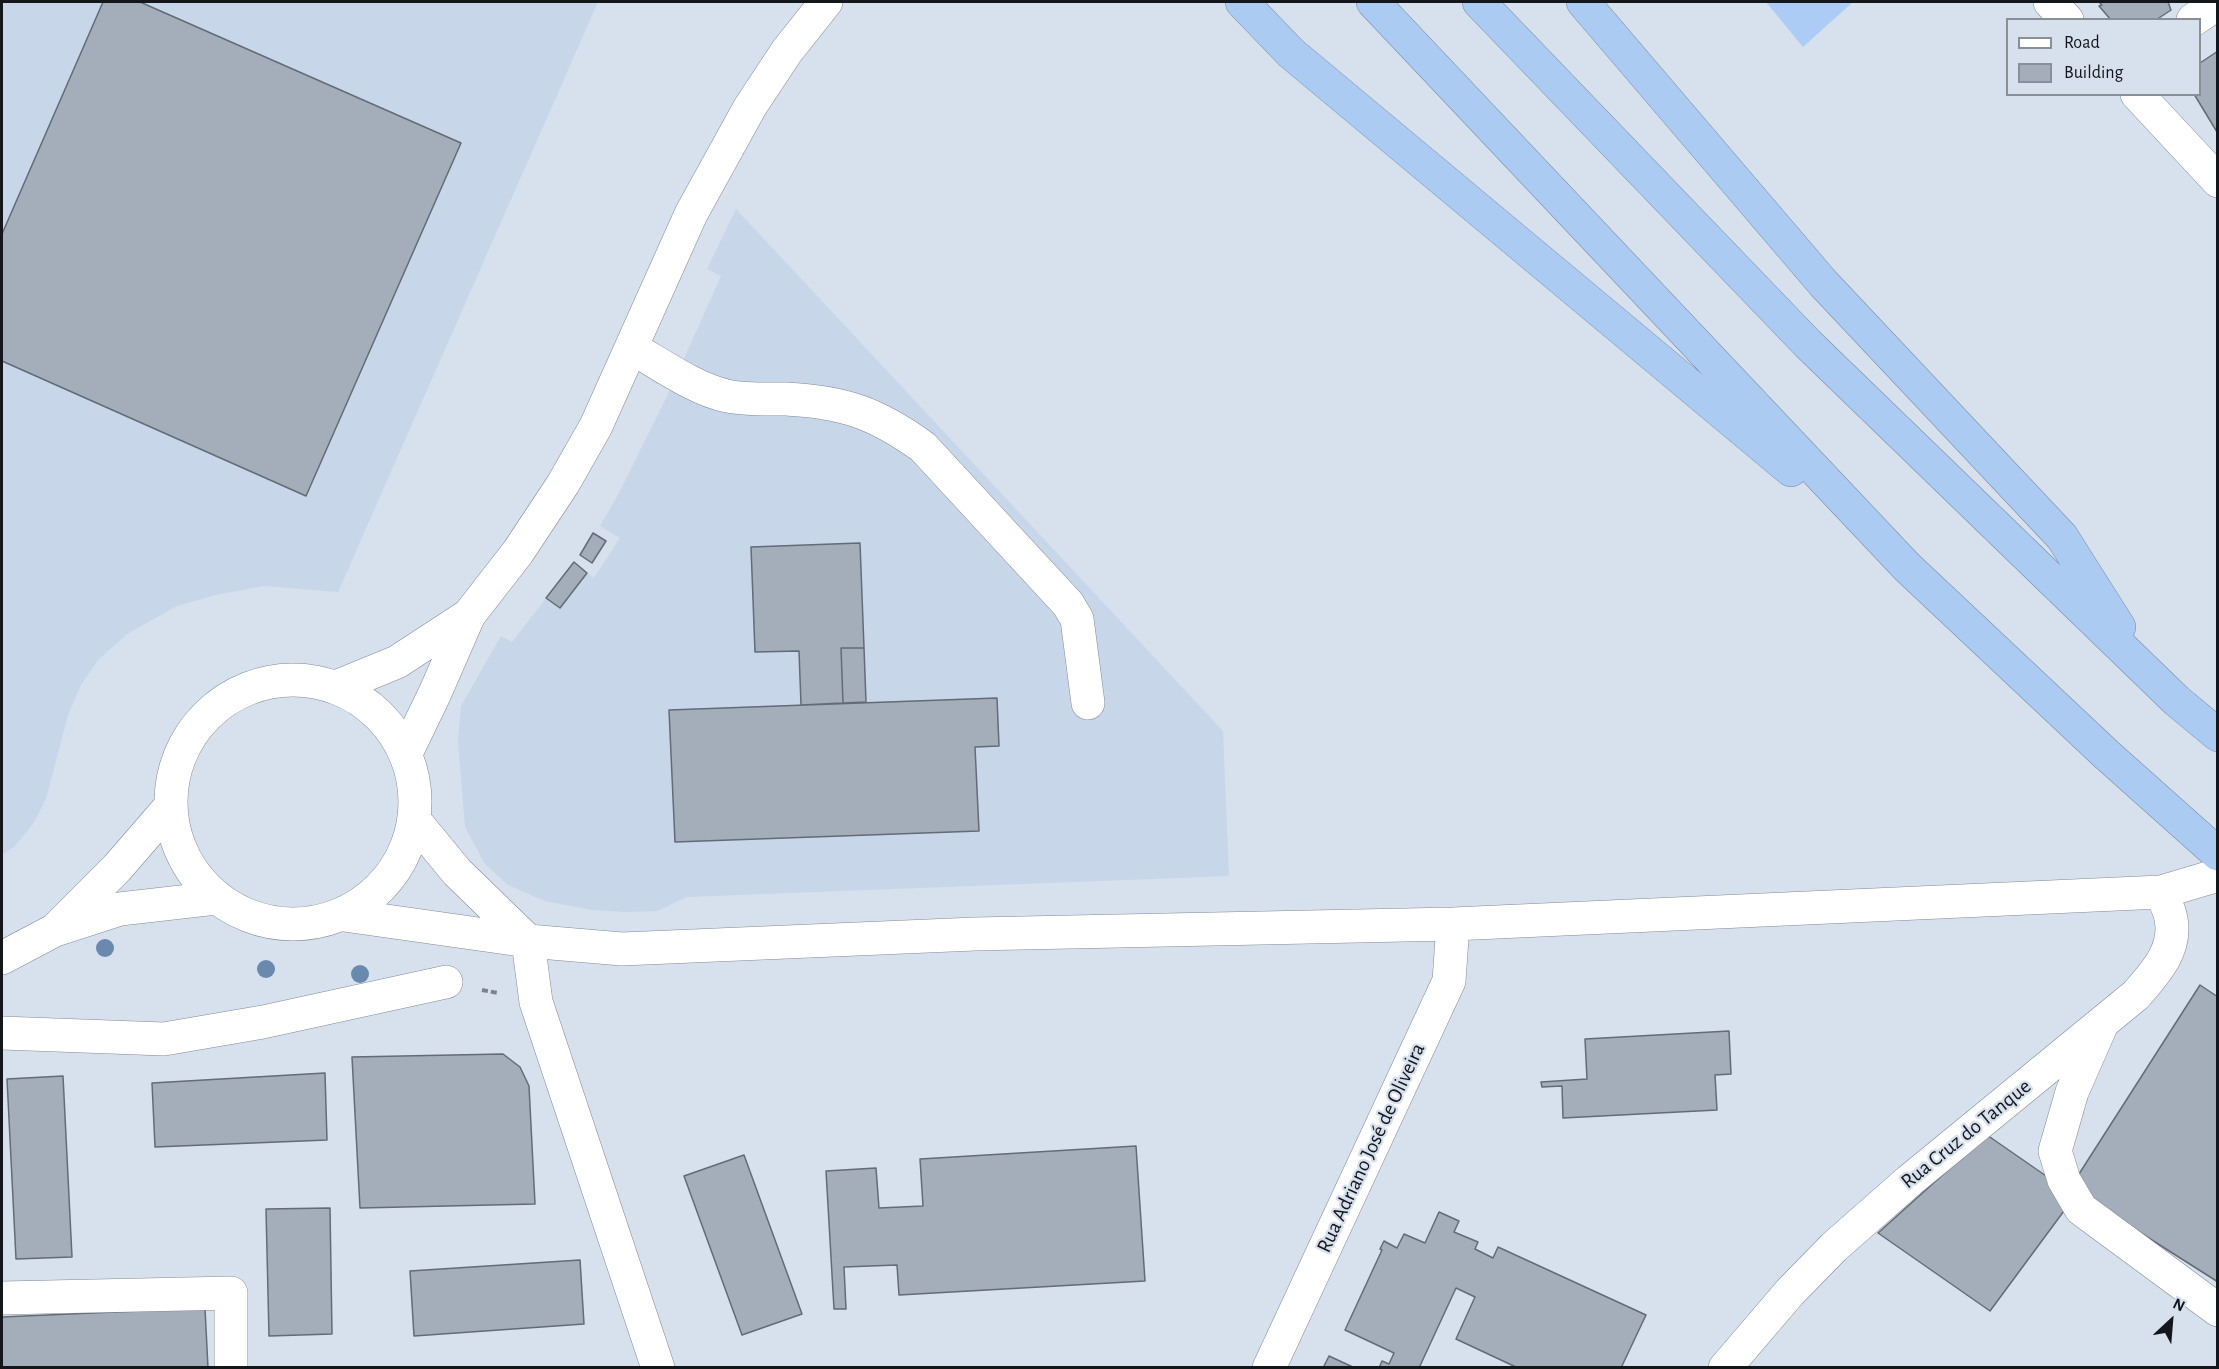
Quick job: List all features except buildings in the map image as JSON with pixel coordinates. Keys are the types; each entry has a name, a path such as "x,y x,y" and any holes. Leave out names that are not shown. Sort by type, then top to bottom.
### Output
{"highway":[{"path":"1242,2 1291,53 1907,567 2107,755 2217,854"},
{"path":"1373,2 1907,567"},
{"path":"1479,2 1808,344 2177,701 2217,735"},
{"path":"1583,2 1823,283 2062,537 2147,672"}],"street":[{"path":"406,753 469,615 518,552 563,484 596,426 691,214 750,107 788,51 826,2"},
{"path":"2050,2 2065,18"},
{"path":"2196,18 2217,3"},
{"path":"2139,96 2217,181"},
{"path":"632,348 704,388 725,396 842,405 873,415 899,429 923,447 1068,604 1077,619 1088,703"},
{"path":"336,687 397,662 469,615"},
{"path":"296,679 336,687 365,702 389,724 406,753 414,774 417,798 415,821 402,860 377,892 344,915 311,924 277,924 245,916 216,898 192,873 176,841 170,807 174,767 192,731 220,702 256,685 296,679"},
{"path":"55,930 117,868 170,807"},
{"path":"415,821 457,872 528,941 536,1002 658,1368"},
{"path":"344,915 528,941 622,949 975,934 1453,924 2161,892 2217,875"},
{"name":"Rua Cruz do Tanque","path":"1725,1368 1790,1292 1834,1247 1909,1181 2136,995 2151,979 2171,945 2172,919 2161,892"},
{"path":"2,958 55,930 120,909 216,898"},
{"name":"Rua Adriano José de Oliveira","path":"1269,1368 1449,981 1453,924"},
{"path":"2,1034 165,1039 263,1022 446,982"},
{"path":"2103,1022 2072,1092 2055,1151 2064,1180 2081,1209 2217,1310"},
{"path":"2,1298 231,1293 231,1368"}],"path":[{"path":"446,982 536,1002"}],"shaded area":[{"path":"2,2 598,2 338,592 264,586 216,595 177,606 127,634 98,660 81,685 68,715 46,799 33,824 14,847 2,855"},
{"path":"1766,2 1853,2 1803,47"},
{"path":"736,209 1223,731 1229,876 687,897 657,911 627,912 592,910 545,901 508,885 485,864 465,827 458,741 461,706 501,636 512,642 574,562 594,578 620,538 600,526 671,388 721,276 707,269"}]}
